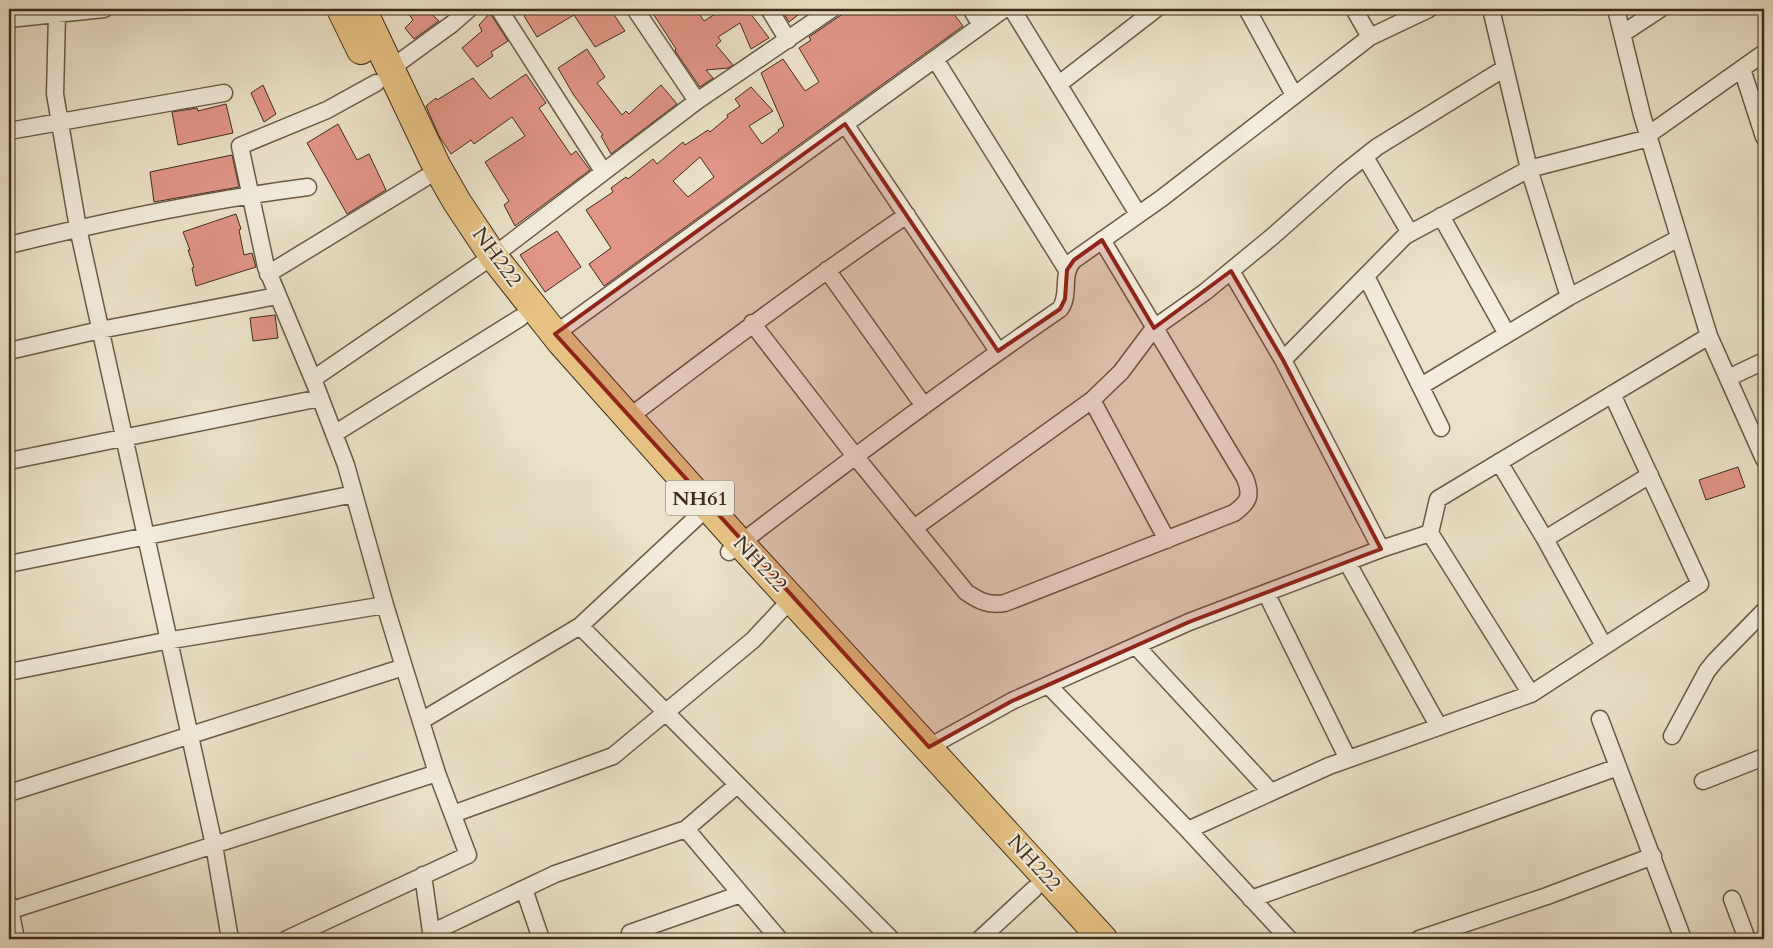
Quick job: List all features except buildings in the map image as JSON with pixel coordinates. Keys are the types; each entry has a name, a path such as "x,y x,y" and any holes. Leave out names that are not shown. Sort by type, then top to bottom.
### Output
{"highway":[{"name":"NH222","path":"341,9 438,167 486,260 528,330 697,518 735,548 929,748 1103,939"},
{"name":"NH222","path":"362,9 404,141 440,208 555,334 628,418 735,548 781,610 1080,939"}],"street":[{"path":"9,19 56,12 104,9"},
{"path":"296,937 468,855 437,773 385,605 346,465 313,379 268,274 240,146 327,110 383,76 469,9"},
{"path":"499,9 603,171"},
{"path":"636,9 697,101"},
{"path":"768,9 788,40"},
{"path":"313,379 486,260 697,101 832,9"},
{"path":"970,9 981,26"},
{"path":"555,334 1004,9"},
{"path":"1012,9 1138,214"},
{"path":"1059,84 1156,9"},
{"path":"1247,9 1294,96"},
{"path":"1354,9 1370,37"},
{"path":"735,548 855,456 998,351 1060,309 1065,299 1067,270 1069,264 1074,260 1235,143 1370,37 1429,9"},
{"path":"1491,9 1529,169 1569,297"},
{"path":"1616,9 1648,137 1709,336 1764,458"},
{"path":"1622,34 1660,9"},
{"path":"56,12 55,94 78,228 191,735 214,845 230,939"},
{"path":"1283,360 1405,236 1529,169 1648,137 1764,53"},
{"path":"935,59 1067,270"},
{"path":"914,528 1092,400 1121,372 1154,328 1231,271 1365,157 1407,128 1505,68"},
{"path":"1742,69 1764,136"},
{"path":"9,131 224,93"},
{"path":"845,124 998,351"},
{"path":"1365,157 1410,233"},
{"path":"268,274 425,178"},
{"path":"9,245 78,228 250,194 308,187"},
{"path":"628,418 826,270 907,216"},
{"path":"1441,216 1507,334"},
{"path":"1421,386 1569,297 1679,238"},
{"path":"752,324 855,456 966,592 985,603 995,605 1005,603 1234,513 1243,507 1249,498 1249,488 1245,478 1102,240"},
{"path":"826,270 924,406"},
{"path":"1231,271 1283,360 1381,549"},
{"path":"1366,276 1441,428"},
{"path":"9,351 100,330 278,296"},
{"path":"334,434 520,318"},
{"path":"1531,694 1430,533 1438,499 1709,336"},
{"path":"1728,378 1764,362"},
{"path":"1188,830 1329,766 1531,694 1700,584 1612,394"},
{"path":"9,461 320,398"},
{"path":"1092,400 1166,540"},
{"path":"1499,462 1546,539 1604,646"},
{"path":"1546,539 1650,475"},
{"path":"9,564 354,494"},
{"path":"421,721 580,626 697,518"},
{"path":"929,748 1012,701 1189,622 1381,549 1430,533"},
{"path":"1347,562 1439,727"},
{"path":"1266,593 1348,759"},
{"path":"9,672 170,640 385,605"},
{"path":"452,814 613,756 753,640 781,610"},
{"path":"1672,736 1707,671 1764,611"},
{"path":"580,626 891,939"},
{"path":"1136,646 1271,792"},
{"path":"9,793 404,667"},
{"path":"1048,685 1188,830 1289,939"},
{"path":"1600,719 1683,939"},
{"path":"1703,782 1764,758"},
{"path":"1252,899 1618,767"},
{"path":"16,939 9,909 437,773"},
{"path":"423,875 431,936 555,874 686,829 737,785"},
{"path":"686,829 779,939"},
{"path":"1419,939 1547,896 1652,856"},
{"path":"524,889 541,939"},
{"path":"980,939 1034,889"},
{"path":"630,939 630,933 741,894"},
{"path":"1732,899 1747,939"}],"highlighted area":[{"path":"845,124 998,351 1060,309 1065,299 1067,270 1074,260 1102,240 1154,328 1231,271 1283,360 1381,549 1189,622 1012,701 929,747 555,334"}]}
